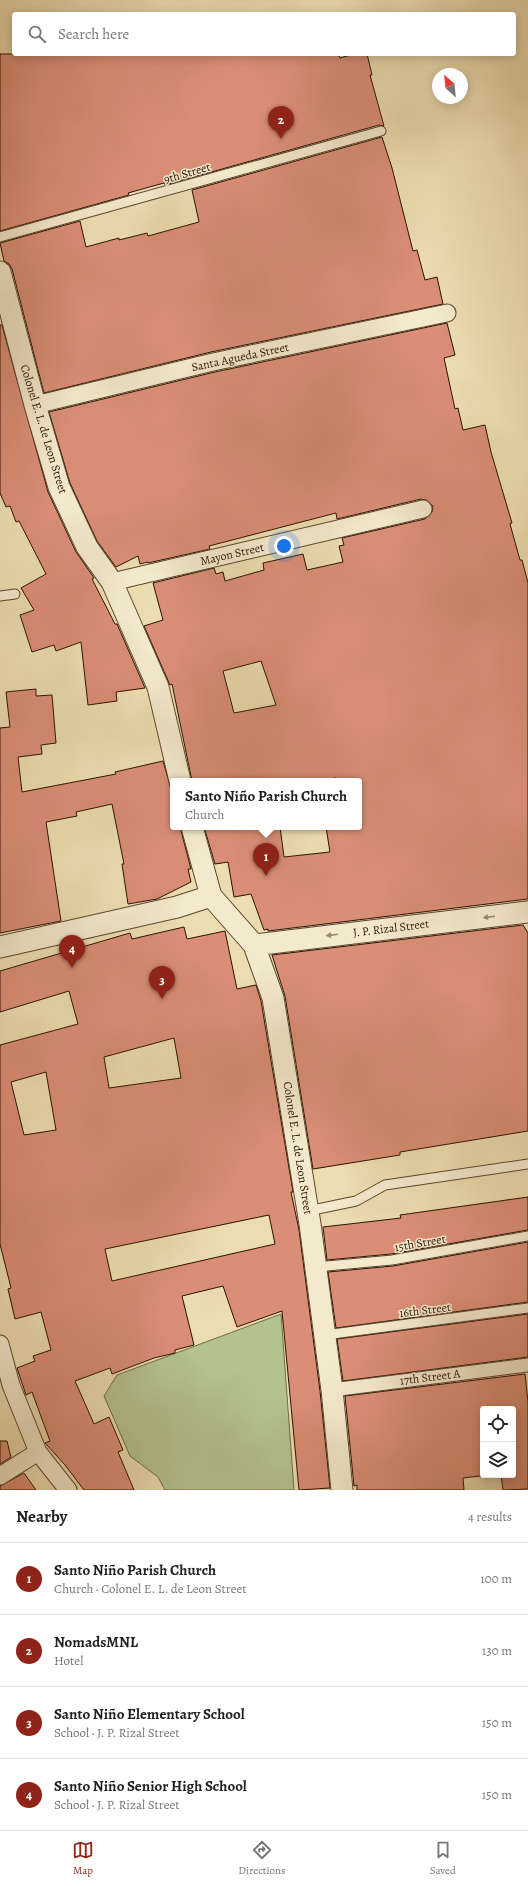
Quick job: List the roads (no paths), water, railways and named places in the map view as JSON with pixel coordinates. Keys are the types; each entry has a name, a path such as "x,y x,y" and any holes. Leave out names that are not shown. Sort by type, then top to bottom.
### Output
{"street":[{"name":"Colonel E. L. de Leon Street","path":"0,272 35,405 59,487 87,547 112,582 158,687 179,778"},
{"name":"Santa Agueda Street","path":"35,405 213,362 446,313"},
{"name":"Mayon Street","path":"112,582 423,509"},
{"name":"Colonel E. L. de Leon Street","path":"193,830 211,896 254,945 273,998 316,1267 332,1390 342,1490"},
{"path":"0,947 177,907 211,896"},
{"name":"J. P. Rizal Street","path":"254,945 528,912"},
{"path":"0,1344 11,1385 38,1452 68,1490"},
{"name":"17th Street A","path":"332,1390 528,1365"},
{"path":"0,1476 38,1452"}],"lane":[{"name":"9th Street","path":"0,237 381,131"},
{"path":"0,596 15,594"},
{"path":"308,1211 356,1201 385,1186 528,1164"},
{"name":"15th Street","path":"316,1267 392,1260 528,1236"},
{"name":"16th Street","path":"325,1335 528,1308"}],"place":[{"name":"NomadsMNL","path":"281,139"},
{"name":"Santo Niño Parish Church","path":"266,876"},
{"name":"Santo Niño Senior High School","path":"72,968"},
{"name":"Santo Niño Elementary School","path":"162,999"}]}
